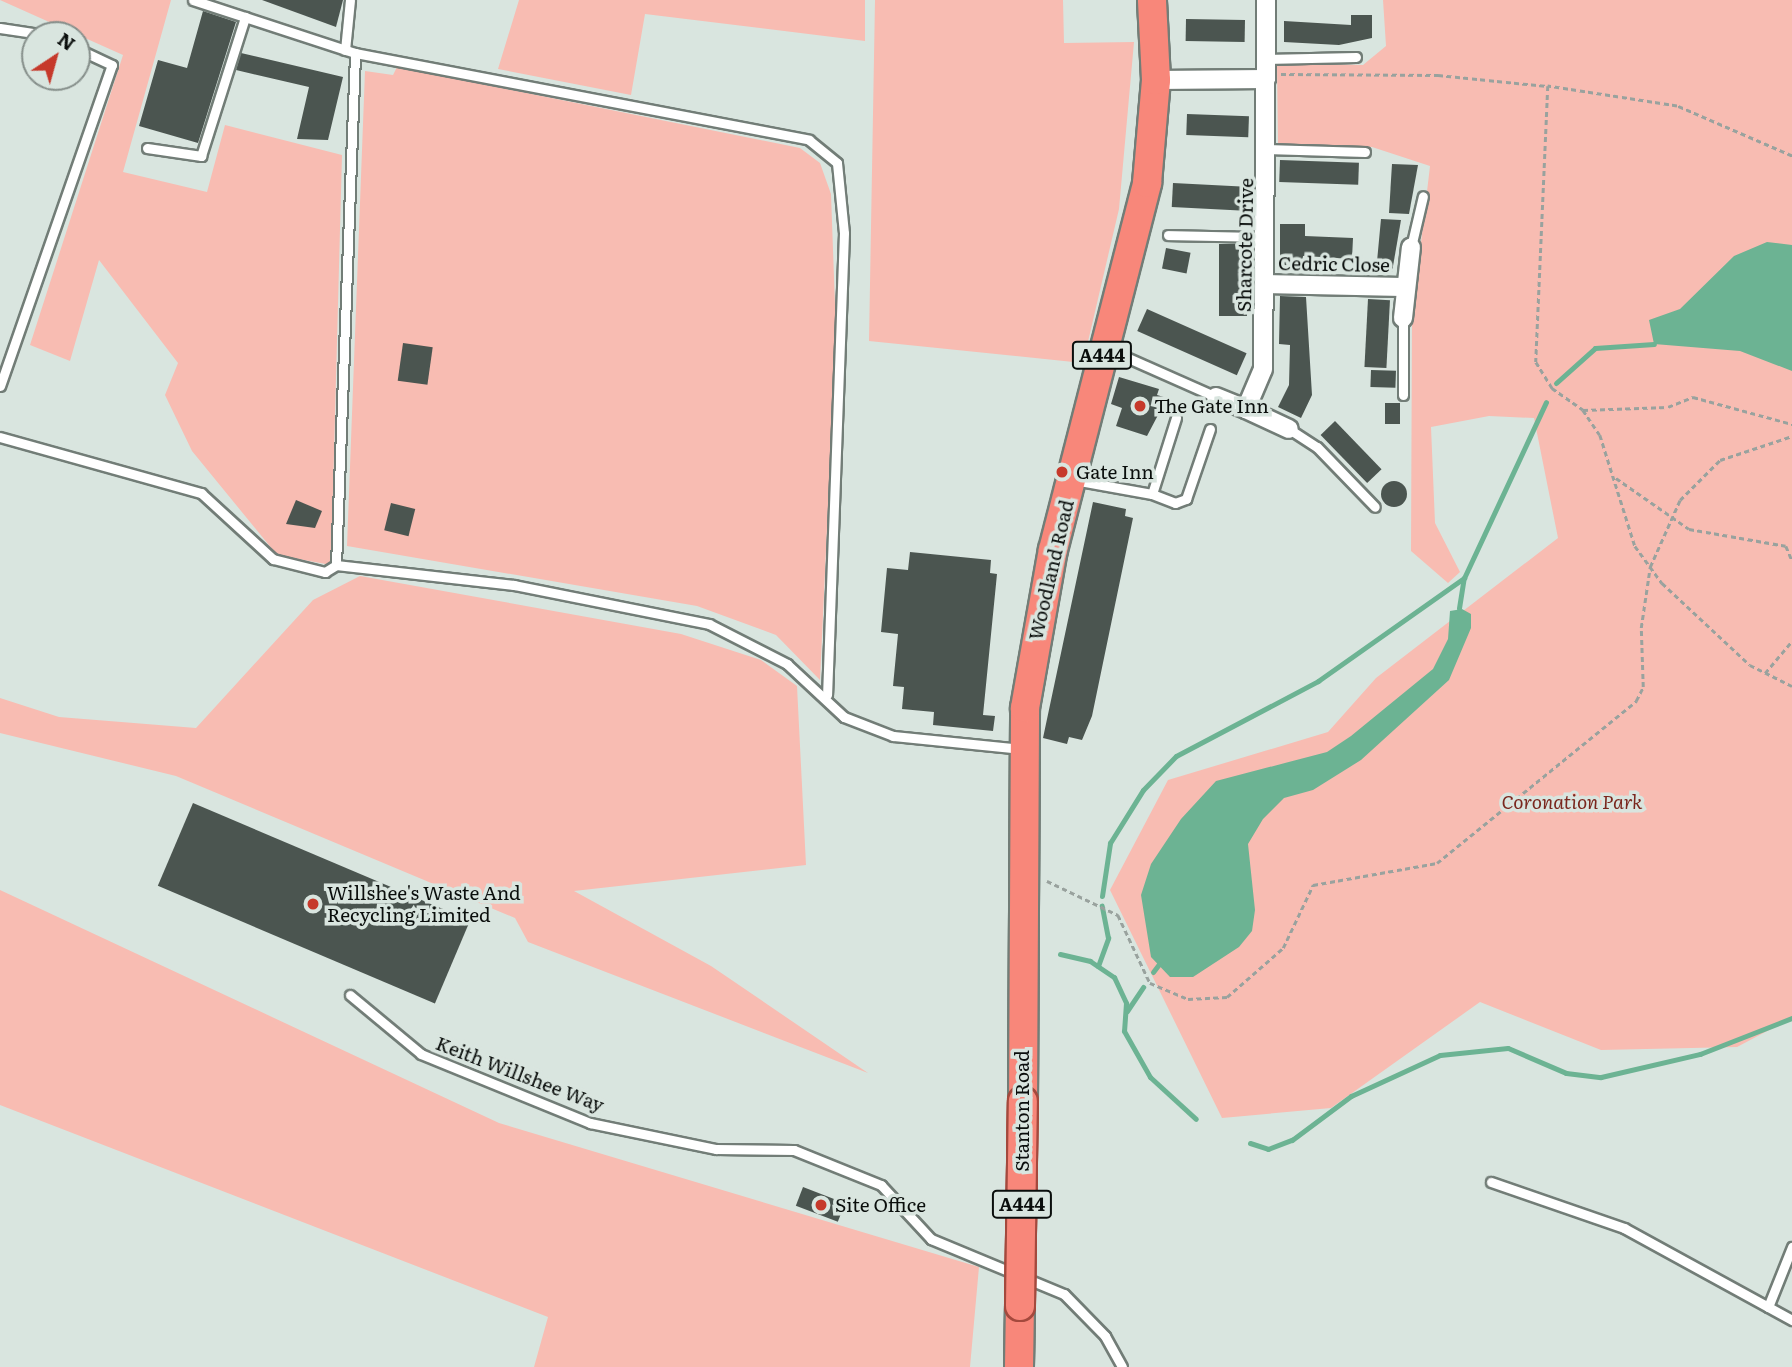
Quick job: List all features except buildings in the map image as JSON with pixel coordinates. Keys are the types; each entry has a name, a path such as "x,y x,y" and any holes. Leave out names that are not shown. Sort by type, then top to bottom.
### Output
{"highway":[{"name":"Woodland Road","path":"1023,981 1024,749 1035,636 1147,183 1156,80 1152,0"},
{"name":"Stanton Road","path":"1019,1367 1023,981"}],"street":[{"name":"Sharcote Drive","path":"1246,409 1263,369 1266,0"},
{"path":"1156,80 1266,67"},
{"name":"Cedric Close","path":"1403,318 1402,287 1411,247"},
{"name":"Cedric Close","path":"1265,284 1402,287"},
{"path":"1216,397 1289,429"}],"lane":[{"path":"193,0 350,51 808,140 837,163 844,233 827,695"},
{"path":"336,565 350,0"},
{"path":"146,148 201,156 245,17"},
{"path":"0,28 21,31"},
{"path":"0,386 112,65 91,55"},
{"path":"1266,67 1356,57"},
{"path":"1266,149 1365,152"},
{"path":"1411,247 1423,196"},
{"path":"1168,235 1265,237"},
{"path":"1403,318 1403,396"},
{"path":"1128,358 1216,397"},
{"path":"1152,494 1175,418"},
{"path":"1073,480 1152,494 1183,503 1210,429"},
{"path":"1289,429 1317,447 1375,507"},
{"path":"0,437 201,493 273,559 324,572 336,565 514,585 709,624 787,664 827,695 844,717 893,736 1024,749"},
{"name":"Keith Willshee Way","path":"350,995 421,1054 590,1123 716,1149 794,1150 881,1185 930,1238 1064,1294 1105,1336 1122,1367"},
{"path":"1491,1182 1624,1228 1792,1320"},
{"path":"1768,1307 1792,1247"}],"path":[{"path":"1266,67 1279,74 1438,75 1548,86 1677,106 1792,156"},
{"path":"1548,86 1536,362 1552,388 1583,410 1615,478 1635,546 1650,567 1765,673 1792,686"},
{"path":"1583,410 1668,407 1693,397 1727,401 1792,424"},
{"path":"1023,880 1059,882 1118,915 1150,983 1188,999 1227,997 1283,948 1313,885 1437,863 1636,701 1643,687 1641,628 1650,567 1680,500 1720,460 1792,436"},
{"path":"1615,478 1671,519 1711,535 1786,546 1792,560"},
{"path":"1765,673 1792,641"}],"green space":[{"path":"0,0 171,0 123,172 207,192 225,125 342,155 331,565 277,555 192,451 165,395 178,363 99,260 70,361 30,345 123,55 91,41 91,21 47,21"},
{"path":"519,0 865,0 865,41 645,14 631,95 498,69"},
{"path":"875,0 1063,0 1064,43 1134,42 1119,209 1083,363 869,341"},
{"name":"Coronation Park","path":"1383,0 1792,0 1792,1018 1737,1047 1601,1050 1480,1002 1331,1108 1222,1118 1110,890 1168,780 1328,732 1376,678 1558,538 1534,418 1489,416 1431,427 1435,523 1460,572 1448,583 1411,551 1412,319 1430,166 1372,147 1278,144 1277,63 1363,65 1386,46"},
{"path":"397,67 800,148 820,163 831,194 836,333 820,680 776,635 697,606 347,546 365,71 393,75"},
{"path":"360,576 681,634 761,660 797,686 806,865 574,891 711,966 868,1073 528,942 515,918 176,776 0,733 0,698 59,717 196,728 313,600"},
{"path":"0,890 499,1123 979,1267 970,1367 534,1367 548,1317 0,1105"}],"shaded area":[{"path":"1767,242 1792,245 1792,371 1740,351 1654,344 1649,320 1680,309 1734,256"},
{"path":"1462,609 1471,614 1471,628 1449,680 1361,760 1313,790 1284,798 1263,819 1248,844 1255,910 1252,931 1239,947 1193,977 1170,977 1151,957 1141,895 1151,864 1181,819 1216,781 1327,752 1351,736 1433,669 1448,639 1450,611"}],"waterway":[{"path":"1556,383 1595,348 1654,344"},
{"path":"1102,896 1110,843 1143,790 1176,756 1318,681 1464,578 1546,402"},
{"path":"1459,608 1464,578"},
{"path":"1098,966 1108,938 1102,906"},
{"path":"1060,954 1090,961 1114,977 1126,1003 1124,1031 1150,1077 1196,1119"},
{"path":"1153,972 1159,964"},
{"path":"1127,1011 1143,987"},
{"path":"1250,1143 1268,1149 1292,1140 1351,1096 1440,1055 1508,1048 1566,1073 1601,1077 1700,1054 1792,1018"}],"place":[{"name":"The Gate Inn","path":"1140,406"},
{"name":"Gate Inn","path":"1062,472"},
{"name":"Willshee's Waste And Recycling Limited","path":"313,904"},
{"name":"Site Office","path":"821,1205"}]}
